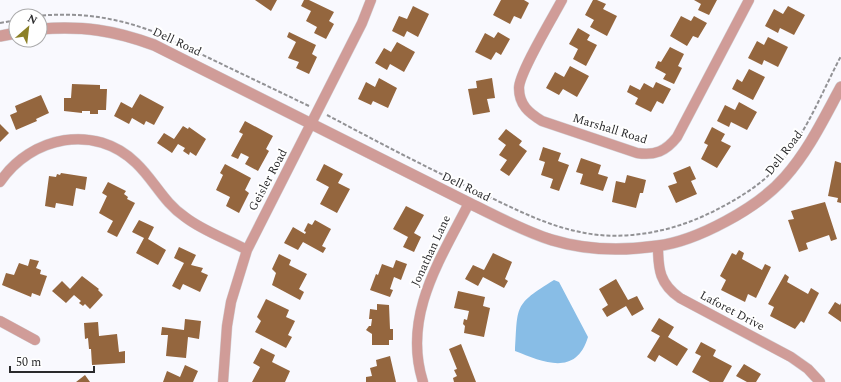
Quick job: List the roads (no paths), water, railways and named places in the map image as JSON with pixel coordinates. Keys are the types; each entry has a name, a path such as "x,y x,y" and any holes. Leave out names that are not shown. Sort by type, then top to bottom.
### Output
{"street":[{"name":"Geisler Road","path":"223,382 230,302 247,250 312,124 362,23 371,0"},
{"name":"Marshall Road","path":"562,0 523,73 519,87 521,102 530,114 542,121 637,153 648,155 659,153 670,146 677,137 750,0"},
{"name":"Dell Road","path":"48,29 94,28 125,34 176,55 469,203 532,232 552,240 602,249 658,246 686,238 712,228 740,214 763,197 784,178 803,155 841,87"},
{"path":"0,182 17,161 34,150 51,143 69,140 90,140 107,144 137,163 160,194 185,218 247,250"},
{"name":"Jonathan Lane","path":"423,382 416,343 420,310 430,279 469,203"},
{"name":"Laforet Drive","path":"658,246 662,278 668,290 680,298 791,357 808,369 820,382"},
{"path":"0,321 35,340"}],"water":[{"path":"554,280 559,282 588,337 583,350 575,358 567,362 558,363 547,362 515,351 520,308 531,295"}]}
